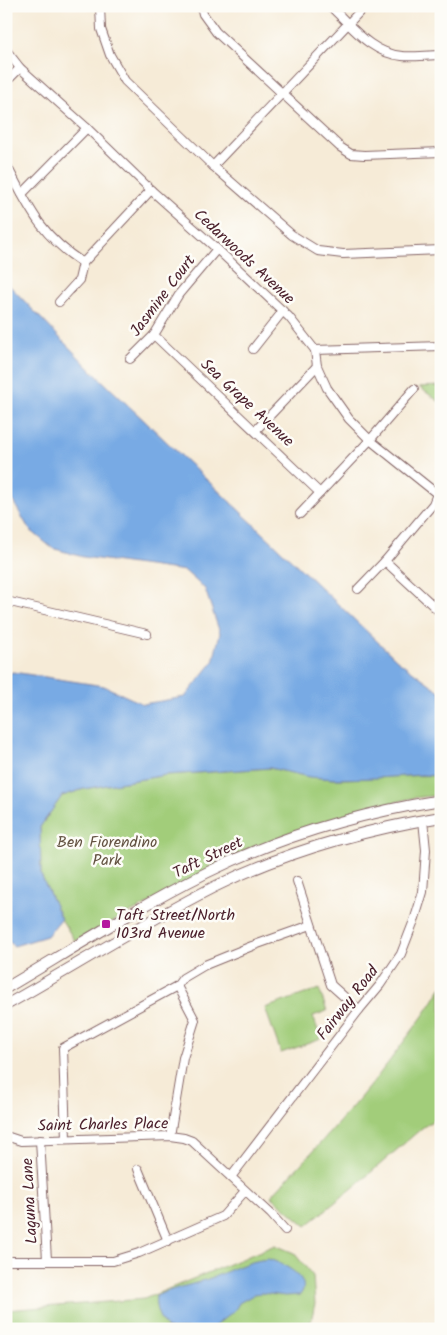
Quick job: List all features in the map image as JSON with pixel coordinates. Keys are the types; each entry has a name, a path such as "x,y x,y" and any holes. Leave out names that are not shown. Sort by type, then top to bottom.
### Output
{"street":[{"path":"100,6 102,29 110,55 125,80 213,166 292,235 318,251 343,254 441,250"},
{"path":"201,6 203,14 216,32 340,147 351,154 441,152"},
{"path":"330,6 367,42 389,54 403,56 441,55"},
{"path":"213,166 365,6"},
{"name":"Cedarwoods Avenue","path":"6,50 20,68 282,311 315,350"},
{"path":"6,82 20,68"},
{"path":"22,194 86,128"},
{"path":"6,164 35,217 51,238 66,252 83,263"},
{"path":"59,302 79,280 83,263 151,190"},
{"name":"Jasmine Court","path":"130,359 154,334 179,294 217,249"},
{"path":"253,349 282,311"},
{"name":"Sea Grape Avenue","path":"154,334 320,493"},
{"path":"438,496 370,440 349,419 327,388 317,366 315,350 441,346"},
{"path":"256,430 317,366"},
{"path":"300,514 370,440 414,389"},
{"path":"358,589 385,562 433,504 438,496 441,484"},
{"path":"385,562 441,613"},
{"path":"6,600 146,634"},
{"name":"Taft Street","path":"6,988 207,872 279,841 346,820 441,800"},
{"name":"Taft Street","path":"6,1005 214,887 281,858 351,836 441,817"},
{"name":"Fairway Road","path":"231,1177 380,985 401,954 423,892 426,850 422,820"},
{"path":"297,881 331,985 359,1010"},
{"path":"66,1139 63,1048 177,986 183,978 205,965 252,946 311,926"},
{"path":"170,1136 183,1058 195,1020 177,986"},
{"name":"Saint Charles Place","path":"6,1136 21,1141 170,1136 184,1138 192,1142 231,1177 271,1214 285,1230"},
{"name":"Laguna Lane","path":"40,1140 47,1260"},
{"path":"138,1169 168,1241"},
{"path":"6,1261 113,1261 139,1253 223,1216 245,1191"}],"green space":[{"path":"441,386 441,403 419,387"},
{"name":"Ben Fiorendino Park","path":"270,768 335,779 441,776 441,795 413,798 354,812 286,834 75,941 61,919 41,875 40,827 62,796 84,789 166,775"},
{"path":"441,987 441,1115 422,1128 306,1226 271,1196 374,1081 419,1021"},
{"path":"319,989 327,1011 313,1016 321,1039 281,1053 265,1008"},
{"path":"275,1245 294,1253 313,1276 315,1304 309,1329 6,1329 6,1310 144,1299"}],"water":[{"path":"6,282 92,371 397,660 441,692 441,776 421,775 334,779 309,777 270,768 166,775 84,789 62,796 40,827 41,875 61,919 47,936 14,946 6,939 6,674 13,672 104,686 143,704 185,697 213,662 220,633 205,589 185,571 83,557 52,548 29,529 6,489"},
{"path":"268,1259 281,1264 300,1277 303,1289 300,1295 255,1294 239,1303 235,1310 211,1329 167,1329 162,1322 158,1314 156,1296 244,1265"}],"place":[{"name":"Taft Street/North 103rd Avenue","path":"106,924"}]}
